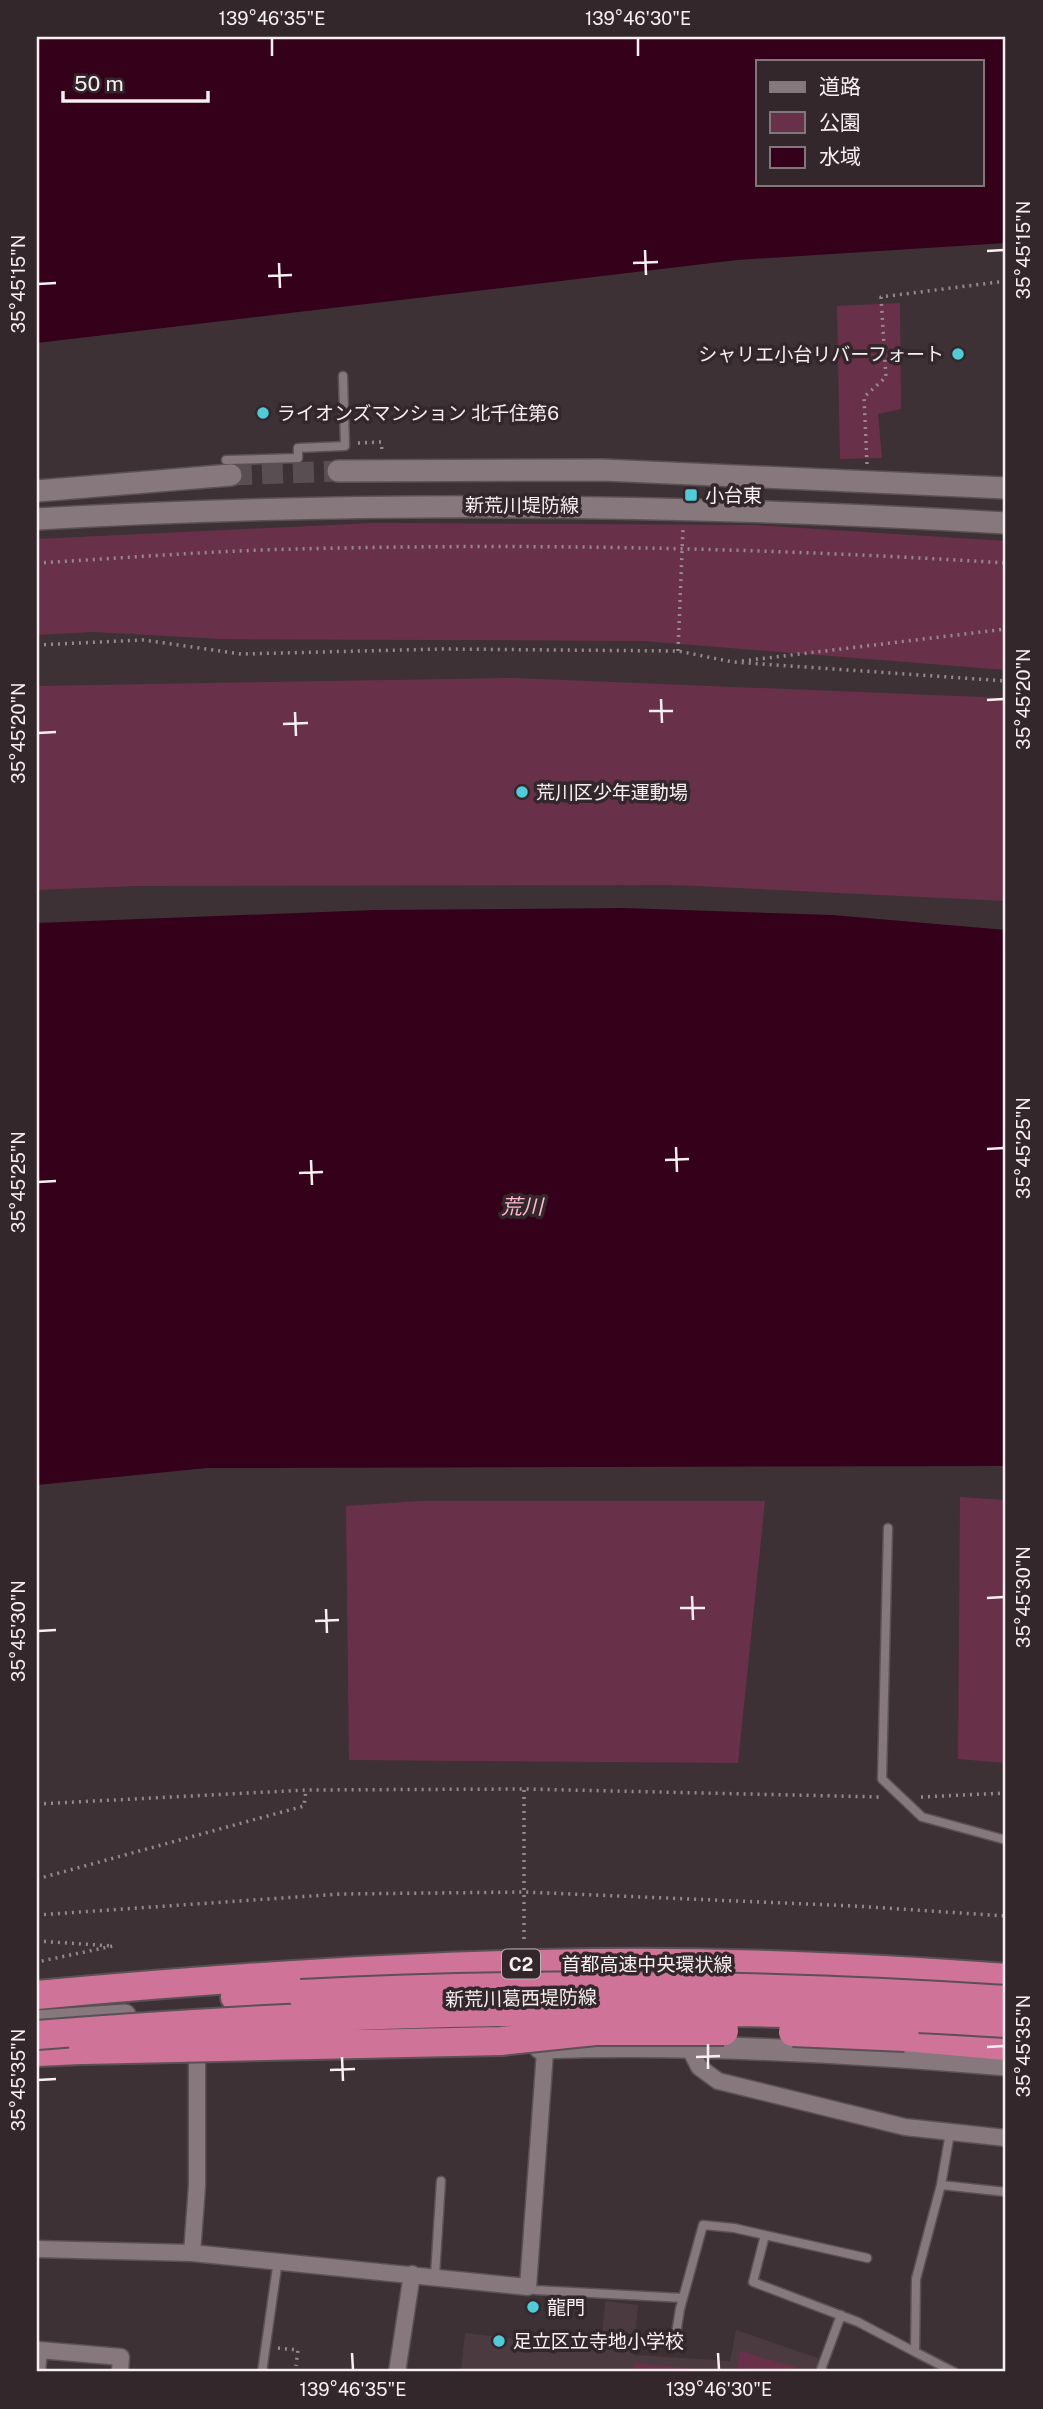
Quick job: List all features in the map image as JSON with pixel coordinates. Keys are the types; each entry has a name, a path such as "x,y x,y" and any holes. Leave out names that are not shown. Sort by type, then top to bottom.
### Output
{"highway":[{"name":"首都高速中央環状線","path":"37,1994 406,1968 595,1963 805,1966 1006,1978"},
{"path":"37,2006 404,1989 595,1985 792,1988 1006,2000"},
{"path":"37,2035 275,2019 501,2010 802,2012 1006,2023"},
{"path":"37,2052 192,2045 293,2047 501,2041 595,2031 802,2032 905,2036 1006,2046"}],"main road":[{"path":"37,491 229,467"},
{"name":"新荒川堤防線","path":"338,471 603,470 1006,488"},
{"name":"新荒川堤防線","path":"37,519 255,508 548,504 801,512 1006,523"},
{"path":"547,1997 594,1981 634,1976 805,1979 1006,1991"},
{"name":"新荒川葛西堤防線","path":"37,2021 302,2005 547,1997 698,1996 908,2003 1006,2010"},
{"path":"37,2065 197,2056 689,2047 897,2056 1006,2065"}],"street":[{"path":"37,2249 192,2253 435,2275 528,2287 547,1997"},
{"path":"689,2047 699,2067 718,2081 905,2127 1006,2138"},
{"path":"192,2253 197,2186 197,2056"},
{"path":"397,2372 412,2274"},
{"path":"37,2372 39,2350 121,2357 120,2372"}],"lane":[{"path":"229,467 298,458 298,448 345,446 343,376"},
{"path":"888,1528 882,1779 898,1798 922,1817 1006,1840"},
{"path":"915,2352 916,2279 941,2185 950,2133"},
{"path":"435,2275 441,2181"},
{"path":"941,2185 1006,2192"},
{"path":"674,2346 683,2298 704,2225 765,2235 867,2258"},
{"path":"765,2235 753,2282 841,2315 954,2372"},
{"path":"262,2372 278,2260"},
{"path":"528,2287 535,2290 683,2298"},
{"path":"820,2372 841,2315"}],"path":[{"path":"867,480 864,397 886,377 881,297 1006,281"},
{"path":"345,443 381,442 382,450"},
{"path":"678,651 683,522"},
{"path":"37,563 294,549 682,548 870,554 1006,563"},
{"path":"733,662 1006,629"},
{"path":"37,645 144,640 241,654 442,649 678,651 733,662 1006,681"},
{"path":"524,1789 524,1942"},
{"path":"37,1804 306,1790 524,1789 898,1798 1006,1793"},
{"path":"37,1879 304,1806 306,1790"},
{"path":"37,1915 340,1894 524,1892 855,1906 1006,1916"},
{"path":"37,1941 113,1946 37,1962"},
{"path":"265,2346 298,2350 296,2366"}],"shaded area":[{"name":"足立区立寺地小学校","path":"605,2301 638,2305 634,2355 730,2361 736,2330 818,2358 816,2372 461,2372 465,2333 601,2349"}],"green space":[{"path":"900,303 901,409 878,414 882,458 840,459 837,306"},
{"path":"374,523 754,525 1006,541 1006,670 643,641 222,639 93,632 37,635 37,539"},
{"name":"荒川区少年運動場","path":"513,678 1006,698 1006,901 676,885 134,886 37,890 37,686"},
{"path":"960,1497 1006,1500 1006,1763 958,1759"},
{"path":"421,1501 765,1501 738,1763 349,1760 346,1506"},
{"path":"740,2351 795,2367 793,2372 737,2372"},
{"path":"634,2363 728,2372 632,2372"}],"water":[{"path":"37,37 1006,37 1006,243 737,260 37,343"},
{"name":"荒川","path":"624,908 832,915 1006,930 1006,1466 207,1468 37,1485 37,923 374,910"}],"tunnel":[{"path":"231,475 338,471"}],"place":[{"name":"シャリエ小台リバーフォート","path":"958,354"},
{"name":"ライオンズマンション 北千住第6","path":"263,413"},
{"name":"小台東","path":"691,495"},
{"name":"荒川区少年運動場","path":"522,792"},
{"name":"龍門","path":"533,2307"},
{"name":"足立区立寺地小学校","path":"499,2341"}]}
